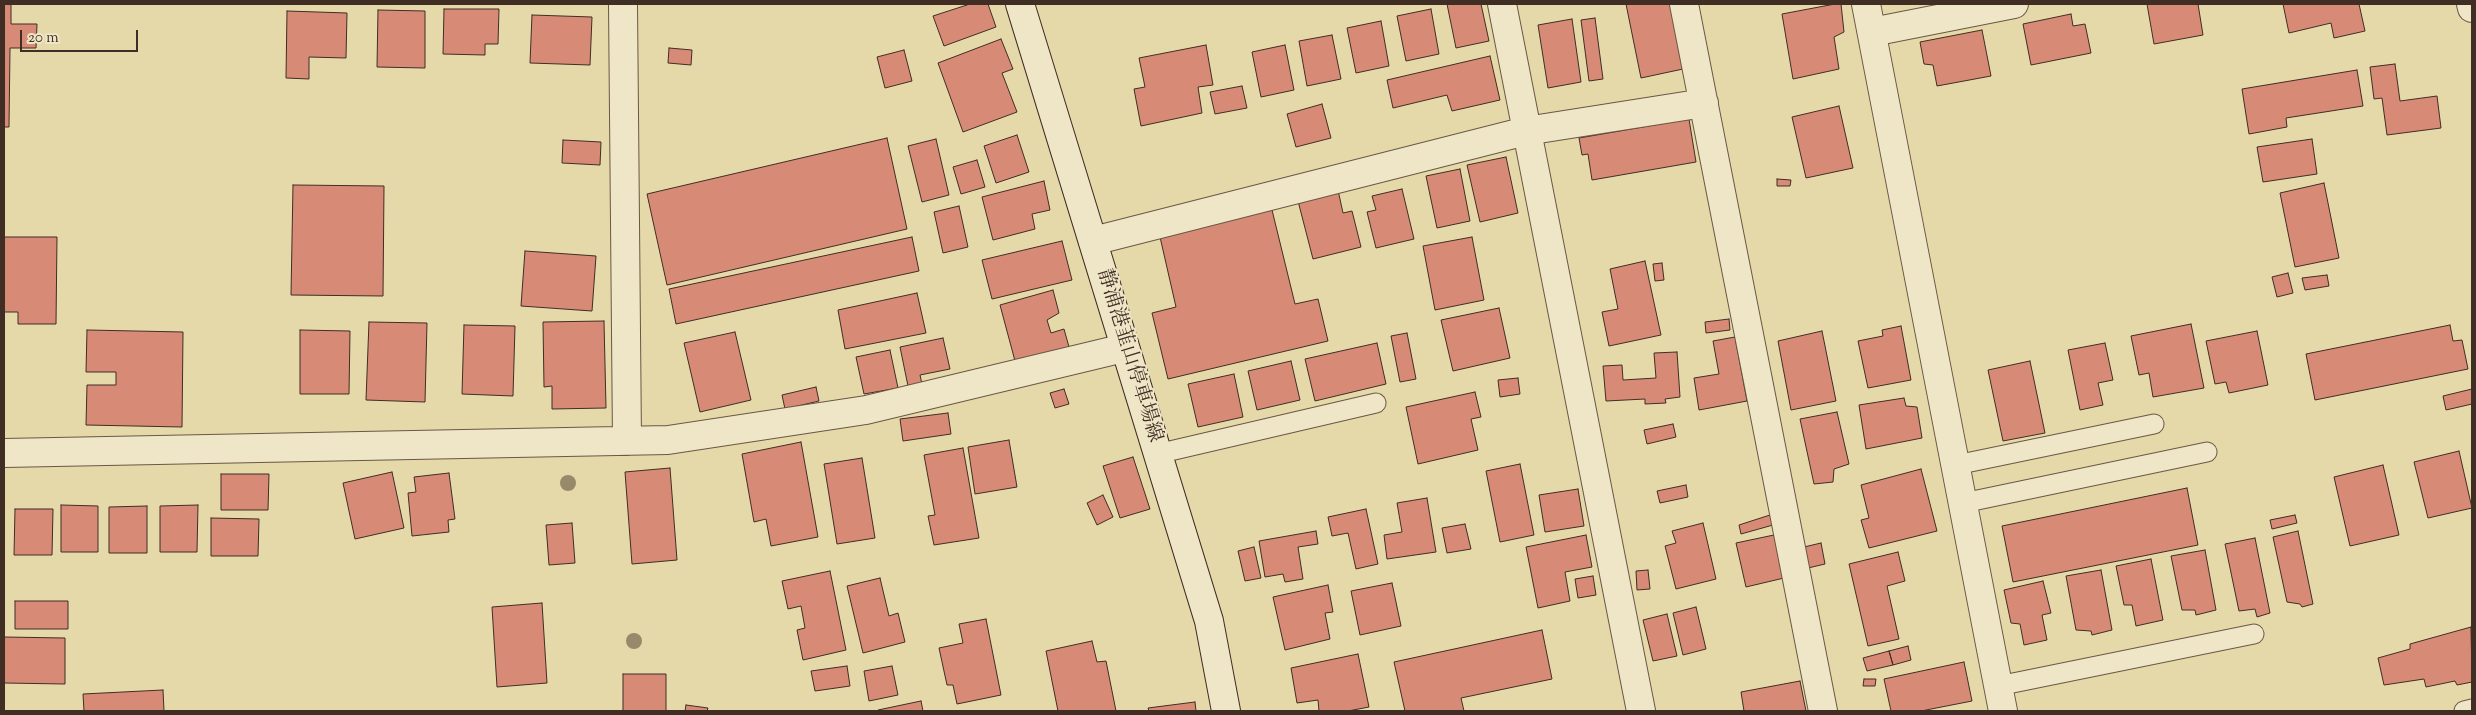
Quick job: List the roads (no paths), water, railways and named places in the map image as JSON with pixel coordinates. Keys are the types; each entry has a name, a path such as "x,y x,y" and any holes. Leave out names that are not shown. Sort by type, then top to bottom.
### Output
{"street":[{"path":"623,4 627,441"},
{"name":"静浦港韮山停車場線","path":"1020,4 1209,621 1226,711"},
{"path":"1502,4 1641,711"},
{"path":"1684,4 1823,711"},
{"path":"1866,4 2001,698"},
{"path":"1872,32 2014,4"},
{"path":"2471,4 2472,8"},
{"path":"1093,241 1526,131 1704,103"},
{"path":"4,453 668,440 866,410 1124,348"}],"lane":[{"path":"1157,454 1376,403"},
{"path":"1956,465 2154,424"},
{"path":"1963,503 2207,452"},
{"path":"2001,698 2254,634"},
{"path":"2464,711 2472,709"}]}
